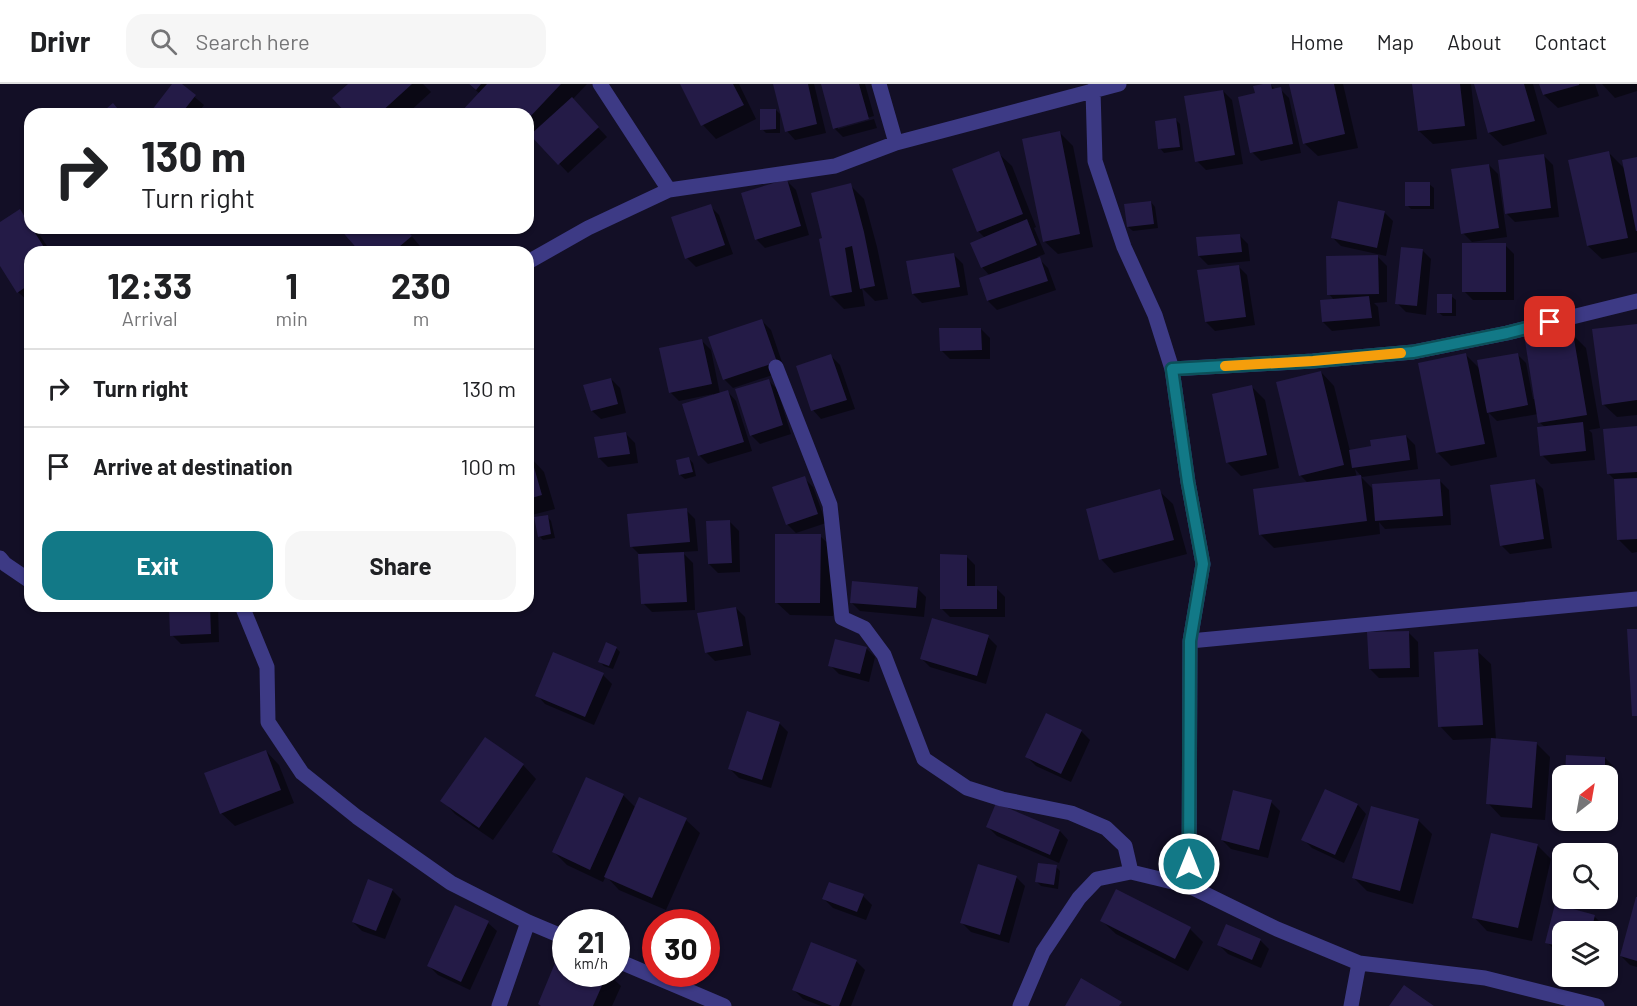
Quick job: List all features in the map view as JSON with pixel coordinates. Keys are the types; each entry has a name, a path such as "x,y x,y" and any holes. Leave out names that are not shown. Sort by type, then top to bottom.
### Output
{"street":[{"path":"600,84 669,190"},
{"path":"879,84 896,142"},
{"path":"534,259 588,228 669,190 835,166 896,142 1119,84"},
{"path":"1093,90 1095,161 1124,247 1155,315 1172,369 1188,482 1203,564 1190,641 1189,886"},
{"path":"1172,369 1313,361 1413,352 1507,333 1637,301"},
{"path":"776,367 830,505 842,618 864,628 884,655 924,759 967,788 1002,799 1071,813 1106,828 1125,846 1131,872"},
{"path":"0,558 24,577"},
{"path":"1190,641 1637,599"},
{"path":"244,612 267,668 268,722 302,773 357,817 451,883 552,932"},
{"path":"1020,1006 1043,952 1079,898 1097,879 1131,872 1189,886 1277,929 1359,963 1485,978 1597,1006"},
{"path":"499,1006 528,922"},
{"path":"1351,1006 1359,963"},
{"path":"630,966 724,1006"}],"building":[{"path":"172,84 182,84 196,95 186,108 154,108"},
{"path":"348,84 412,84 386,108 341,108 332,98"},
{"path":"469,84 481,84 476,90"},
{"path":"487,84 561,84 534,113 534,108 465,108"},
{"path":"680,84 733,84 744,105 701,126"},
{"path":"773,84 808,84 817,124 785,132"},
{"path":"821,84 859,84 869,119 833,129"},
{"path":"1271,84 1272,89 1281,87 1293,144 1250,153 1238,97 1255,93 1253,86"},
{"path":"1289,84 1334,84 1345,134 1303,144"},
{"path":"1412,84 1460,84 1465,126 1418,131"},
{"path":"1474,84 1524,84 1535,121 1488,133"},
{"path":"1539,84 1579,84 1579,85 1543,95"},
{"path":"1223,90 1235,155 1195,162 1184,96"},
{"path":"572,97 599,127 558,165 534,139 534,131"},
{"path":"113,103 117,108 107,108"},
{"path":"760,109 776,109 776,129 760,130"},
{"path":"1176,118 1180,147 1158,149 1155,121"},
{"path":"1060,131 1080,234 1043,242 1022,139"},
{"path":"999,151 1023,214 977,232 952,169"},
{"path":"1609,151 1628,238 1587,246 1568,160"},
{"path":"1544,154 1551,208 1505,214 1498,160"},
{"path":"1637,157 1637,231 1636,231 1622,160"},
{"path":"1489,164 1499,228 1461,234 1451,169"},
{"path":"787,179 801,226 755,240 741,193"},
{"path":"1405,182 1430,182 1430,206 1405,206"},
{"path":"851,183 875,286 860,289 852,246 845,248 852,292 830,296 819,239 822,238 811,193"},
{"path":"1151,201 1154,224 1127,227 1124,204"},
{"path":"1338,201 1385,211 1377,248 1331,238"},
{"path":"711,204 725,245 685,259 671,217"},
{"path":"20,209 24,215 24,234 36,234 43,246 24,246 24,288 17,293 0,266 0,222"},
{"path":"1027,219 1037,245 981,268 970,243"},
{"path":"344,234 410,234 412,236 400,246 355,246"},
{"path":"1240,234 1242,252 1198,256 1196,237"},
{"path":"1462,243 1506,243 1506,292 1462,292"},
{"path":"1401,247 1423,249 1417,306 1395,304"},
{"path":"954,253 960,287 912,294 906,261"},
{"path":"1378,255 1379,294 1327,295 1326,256"},
{"path":"1040,257 1048,281 987,301 979,278"},
{"path":"1239,265 1246,317 1205,322 1197,270"},
{"path":"1437,294 1452,294 1452,313 1437,313"},
{"path":"1369,296 1372,318 1322,322 1320,300"},
{"path":"762,319 777,362 723,380 708,337"},
{"path":"1637,324 1637,400 1602,405 1592,329"},
{"path":"939,328 981,328 982,350 940,351"},
{"path":"1573,333 1587,415 1538,423 1525,341"},
{"path":"702,339 712,384 669,393 659,348"},
{"path":"1466,353 1485,444 1436,453 1418,363"},
{"path":"1518,353 1528,405 1487,413 1477,360"},
{"path":"831,354 847,400 811,411 796,366"},
{"path":"1321,371 1344,465 1299,476 1276,382"},
{"path":"611,378 618,404 591,411 583,385"},
{"path":"769,379 783,425 750,436 735,389"},
{"path":"1252,385 1267,455 1226,463 1212,394"},
{"path":"728,390 744,442 698,456 682,404"},
{"path":"1583,422 1586,451 1540,456 1537,427"},
{"path":"1637,426 1637,472 1607,474 1603,429"},
{"path":"626,432 630,454 598,458 594,437"},
{"path":"1406,435 1410,460 1352,468 1349,450 1371,446 1370,440"},
{"path":"689,457 693,472 679,475 676,460"},
{"path":"534,467 542,495 534,497"},
{"path":"1361,475 1367,521 1259,535 1253,489"},
{"path":"805,476 818,514 786,525 772,487"},
{"path":"1637,478 1637,539 1617,540 1614,479"},
{"path":"1440,479 1443,516 1375,521 1372,484"},
{"path":"1535,479 1544,539 1500,546 1490,485"},
{"path":"1160,489 1174,540 1099,560 1086,509"},
{"path":"687,508 690,542 630,547 627,514"},
{"path":"548,515 551,534 538,537 534,517"},
{"path":"730,520 732,563 708,564 706,521"},
{"path":"775,534 821,534 820,603 775,603"},
{"path":"684,552 687,602 641,604 638,554"},
{"path":"940,554 967,555 967,586 997,586 997,609 940,609"},
{"path":"852,581 918,587 916,608 850,603"},
{"path":"736,607 743,646 705,653 697,613"},
{"path":"169,612 210,612 211,634 170,636"},
{"path":"932,618 989,635 977,676 920,659"},
{"path":"1627,629 1637,629 1637,716 1632,716"},
{"path":"1409,631 1410,668 1369,669 1367,632"},
{"path":"835,639 867,647 860,674 828,666"},
{"path":"606,642 617,647 609,666 598,662"},
{"path":"1478,649 1483,725 1438,727 1434,652"},
{"path":"553,652 604,673 585,717 535,696"},
{"path":"747,711 780,722 762,780 728,769"},
{"path":"1046,713 1082,730 1061,774 1025,757"},
{"path":"485,737 524,764 479,828 440,801"},
{"path":"1491,738 1537,742 1532,808 1486,804"},
{"path":"266,750 281,790 220,814 204,773"},
{"path":"1566,755 1605,757 1605,765 1566,765"},
{"path":"586,777 624,794 590,870 552,852"},
{"path":"1325,789 1358,804 1335,855 1301,840"},
{"path":"1233,790 1272,800 1259,850 1221,840"},
{"path":"639,797 687,818 652,898 604,877"},
{"path":"996,803 1060,830 1050,855 986,827"},
{"path":"1371,806 1419,819 1400,891 1352,878"},
{"path":"1491,833 1538,844 1518,928 1472,918"},
{"path":"1038,863 1057,865 1054,885 1035,882"},
{"path":"978,864 1017,876 1000,935 960,923"},
{"path":"368,879 393,889 376,931 352,922"},
{"path":"829,882 864,894 857,912 822,899"},
{"path":"1116,889 1191,927 1175,959 1100,921"},
{"path":"1637,897 1637,961 1620,956"},
{"path":"455,905 489,921 461,982 427,966"},
{"path":"1554,909 1573,909 1595,915 1594,921 1552,921 1552,945 1545,943"},
{"path":"1226,924 1261,939 1252,960 1217,945"},
{"path":"811,942 857,960 839,1006 832,1006 792,990"},
{"path":"552,970 552,987 601,987 593,1006 541,1006 538,1004"},
{"path":"1081,978 1122,1002 1119,1006 1065,1006"},
{"path":"1404,985 1434,1006 1389,1006"}],"slow traffic":[{"path":"1225,366 1401,353"}],"route":[{"path":"1189,864 1190,641 1203,564 1188,482 1172,369 1313,361 1413,352 1550,322"}]}
